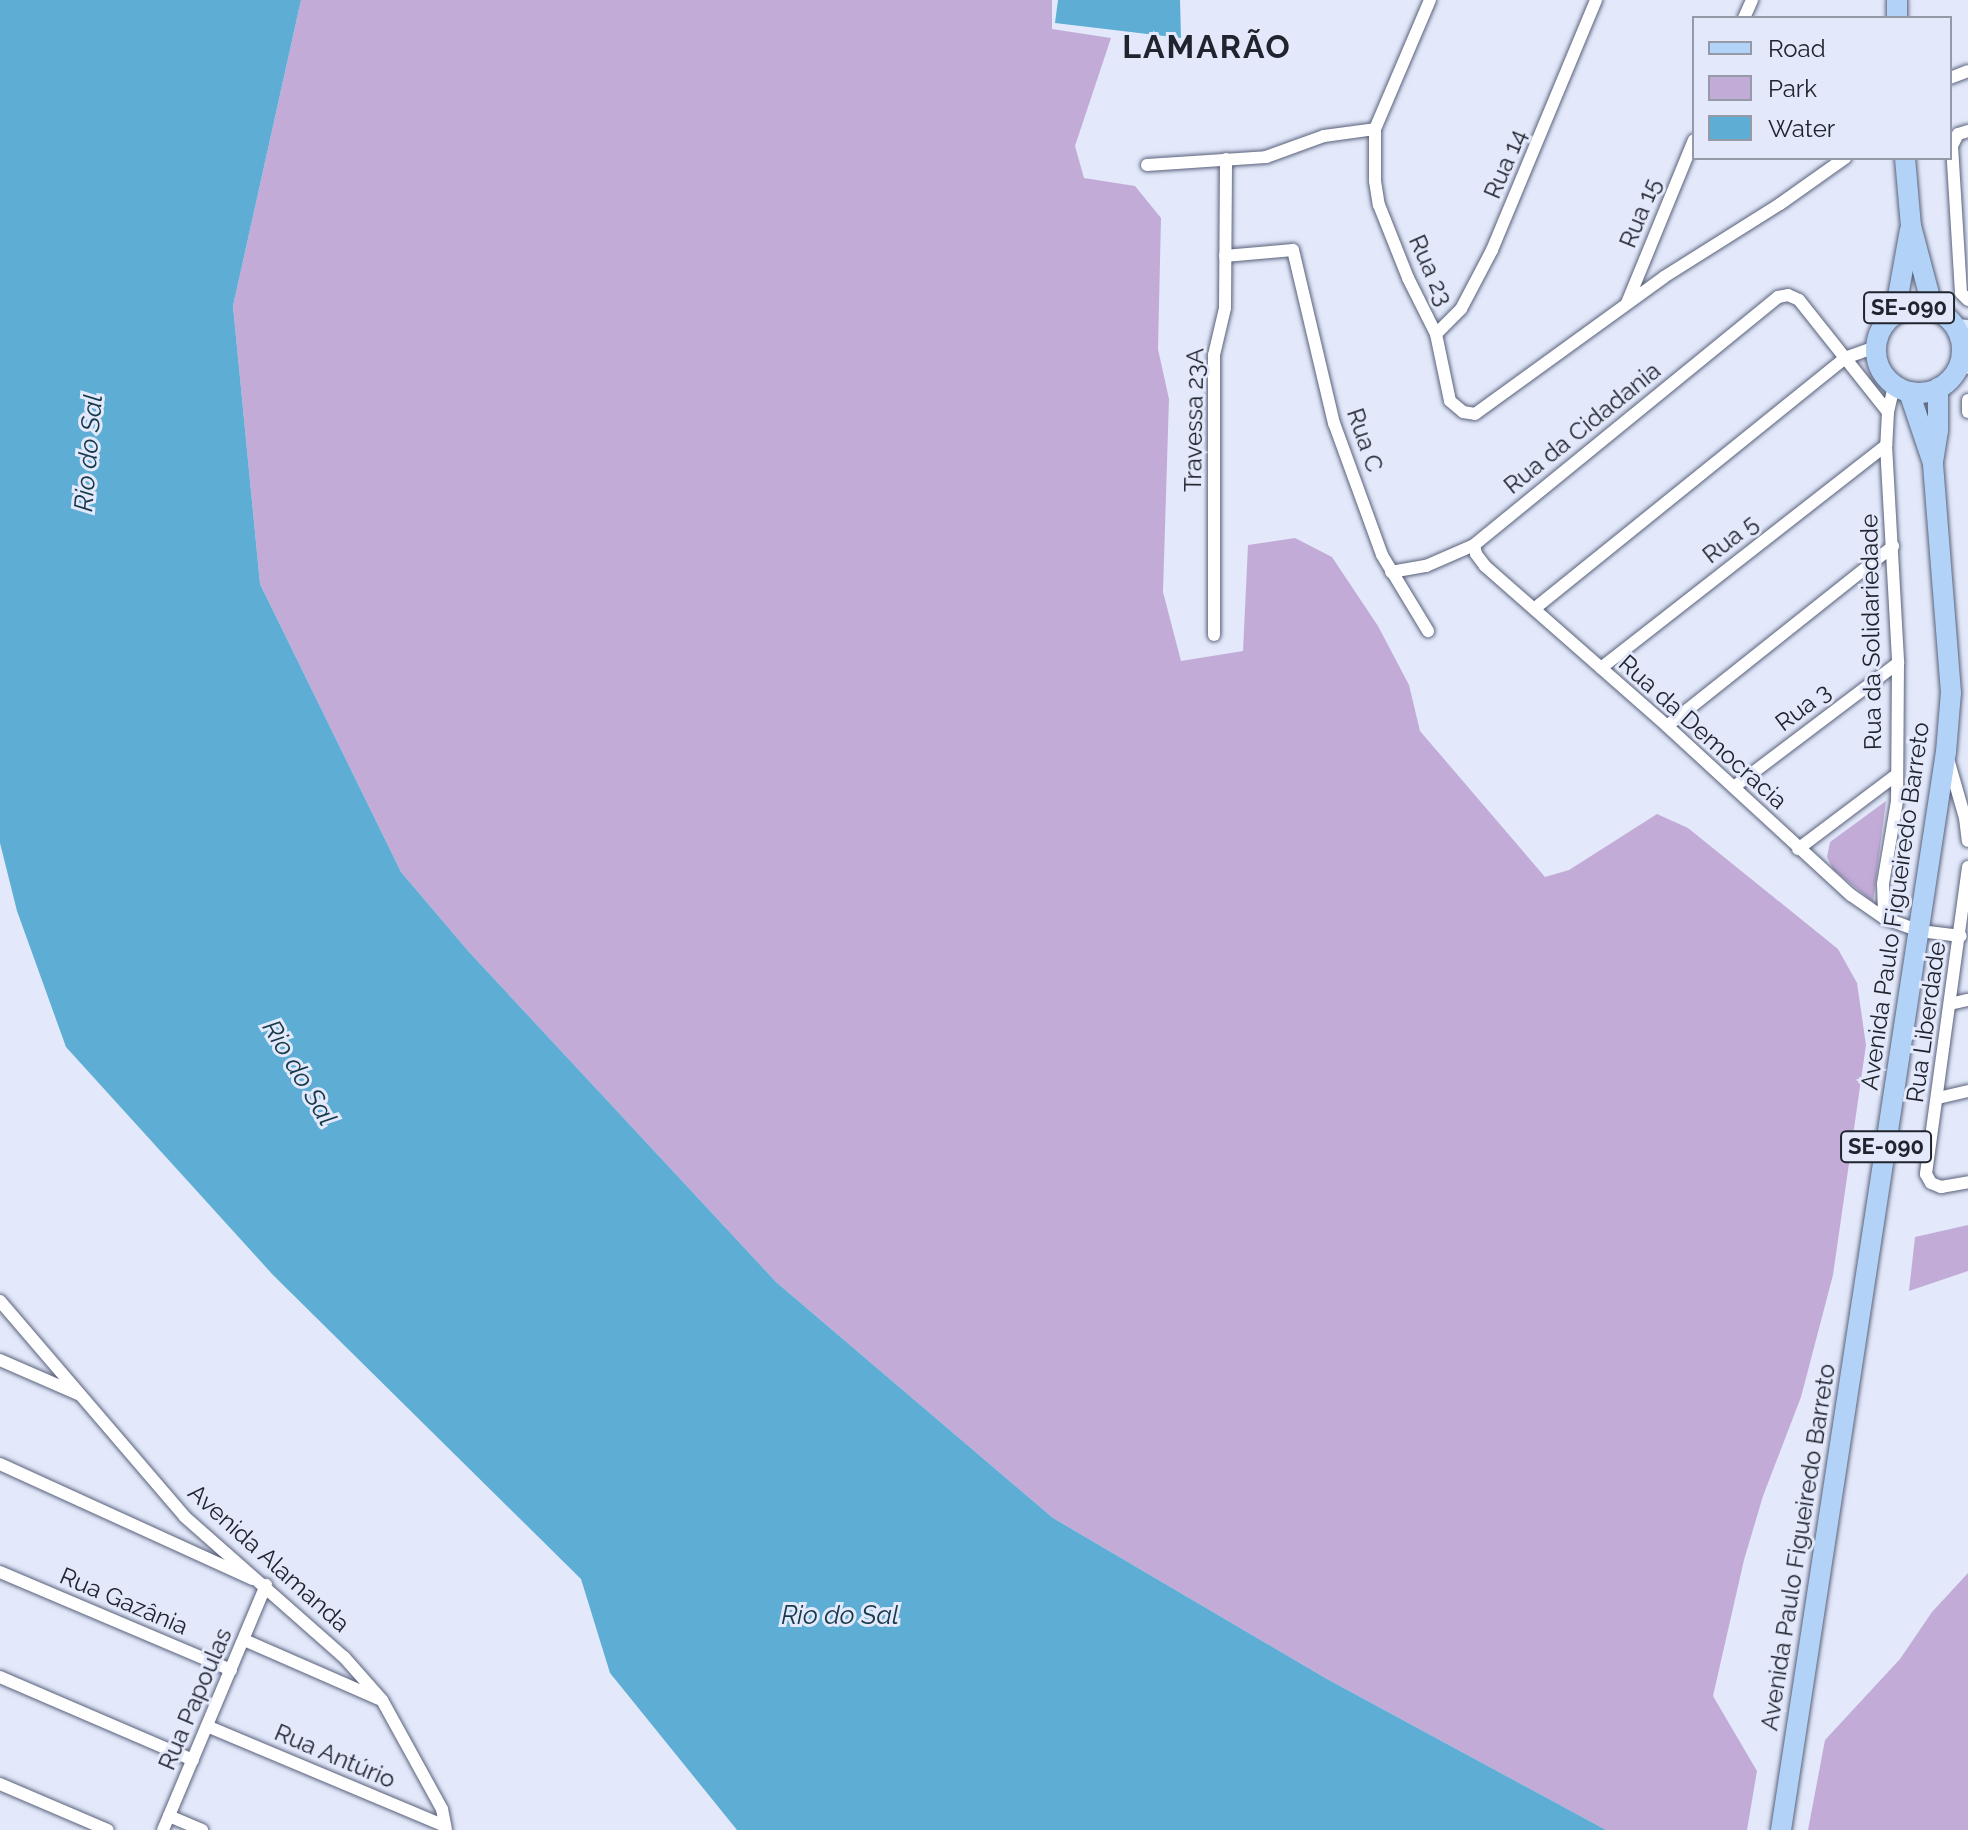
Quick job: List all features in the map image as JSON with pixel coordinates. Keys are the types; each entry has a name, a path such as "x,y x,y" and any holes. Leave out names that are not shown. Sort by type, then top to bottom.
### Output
{"main road":[{"name":"SE-090","path":"1905,160 1911,226 1933,309"},
{"name":"SE-090","path":"1895,313 1911,226"},
{"name":"SE-090","path":"1875,347 1881,328 1895,313 1914,307 1933,309 1962,329 1963,365 1938,388"},
{"name":"Avenida Paulo Figueiredo Barreto","path":"1875,347 1879,367 1901,389 1933,462"},
{"name":"Avenida Paulo Figueiredo Barreto","path":"1781,1830 1946,752 1951,693 1933,462 1938,430 1938,388"},
{"path":"1901,389 1938,388"}],"street":[{"path":"1147,165 1266,157 1324,136 1375,129 1430,0"},
{"name":"Rua 14","path":"1436,334 1461,309 1492,250 1596,0"},
{"name":"Rua 23","path":"1375,129 1373,162 1379,205 1436,334 1450,401 1460,411 1475,414 1627,303"},
{"path":"1967,299 1961,293 1953,139 1968,131"},
{"name":"Rua 15","path":"1627,303 1692,145"},
{"name":"Travessa 23A","path":"1214,635 1214,355 1225,308 1226,159"},
{"path":"1627,303 1842,160"},
{"name":"Rua C","path":"1225,256 1293,250 1334,423 1391,572 1428,631"},
{"name":"Rua da Cidadania","path":"1391,572 1447,559 1474,545 1778,297 1788,295 1799,300 1845,358"},
{"path":"1534,609 1845,358 1875,347"},
{"path":"1845,358 1888,412"},
{"name":"Rua da Solidariedade","path":"1884,918 1883,884 1897,801 1898,663 1886,445 1888,412 1901,389"},
{"path":"1968,400 1968,412"},
{"name":"Rua 5","path":"1601,668 1886,445"},
{"name":"Rua da Democracia","path":"1474,545 1476,554 1485,566 1667,726 1851,895 1884,918 1920,931 1961,936"},
{"path":"1667,726 1893,546"},
{"name":"Rua 3","path":"1734,787 1898,663"},
{"path":"1946,752 1967,818 1968,841"},
{"path":"1798,849 1895,776"},
{"name":"Rua Liberdade","path":"1968,867 1966,908 1926,1174 1931,1183 1941,1187 1968,1182"},
{"path":"1950,1004 1968,1000"},
{"path":"1938,1098 1968,1091"},
{"name":"Avenida Alamanda","path":"0,1301 185,1517 266,1585 344,1657 382,1700 442,1809 446,1828"},
{"path":"0,1360 86,1398"},
{"path":"0,1464 266,1585"},
{"name":"Rua Gazânia","path":"0,1572 231,1670"},
{"name":"Rua Papoulas","path":"163,1830 266,1585"},
{"path":"244,1640 382,1700"},
{"path":"0,1677 193,1760"},
{"name":"Rua Antúrio","path":"207,1726 446,1828"},
{"path":"0,1784 108,1830"},
{"path":"169,1816 202,1830"}],"green space":[{"path":"301,0 1052,0 1052,29 1111,38 1075,146 1084,178 1135,186 1161,218 1158,349 1169,399 1163,592 1181,661 1243,651 1248,545 1295,538 1332,557 1378,626 1409,685 1420,731 1545,877 1569,870 1657,814 1688,828 1838,949 1857,983 1866,1045 1833,1275 1801,1397 1763,1496 1744,1560 1713,1696 1757,1771 1747,1830 1606,1830 1327,1679 1053,1518 776,1282 469,952 401,872 260,584 233,306"},
{"path":"1886,801 1873,902 1833,869 1827,857 1830,842"},
{"path":"1968,1225 1968,1271 1909,1291 1915,1237"},
{"path":"1968,1573 1968,1830 1808,1830 1825,1740 1900,1659 1932,1612"}],"water":[{"name":"Rio do Sal","path":"0,0 301,0 233,306 260,584 401,872 469,952 776,1282 1053,1518 1327,1679 1606,1830 737,1830 610,1673 581,1579 273,1275 66,1047 17,911 0,843"},
{"path":"1058,0 1180,0 1181,38 1055,23"}],"district":[{"name":"LAMARÃO","path":"1207,47"}]}
